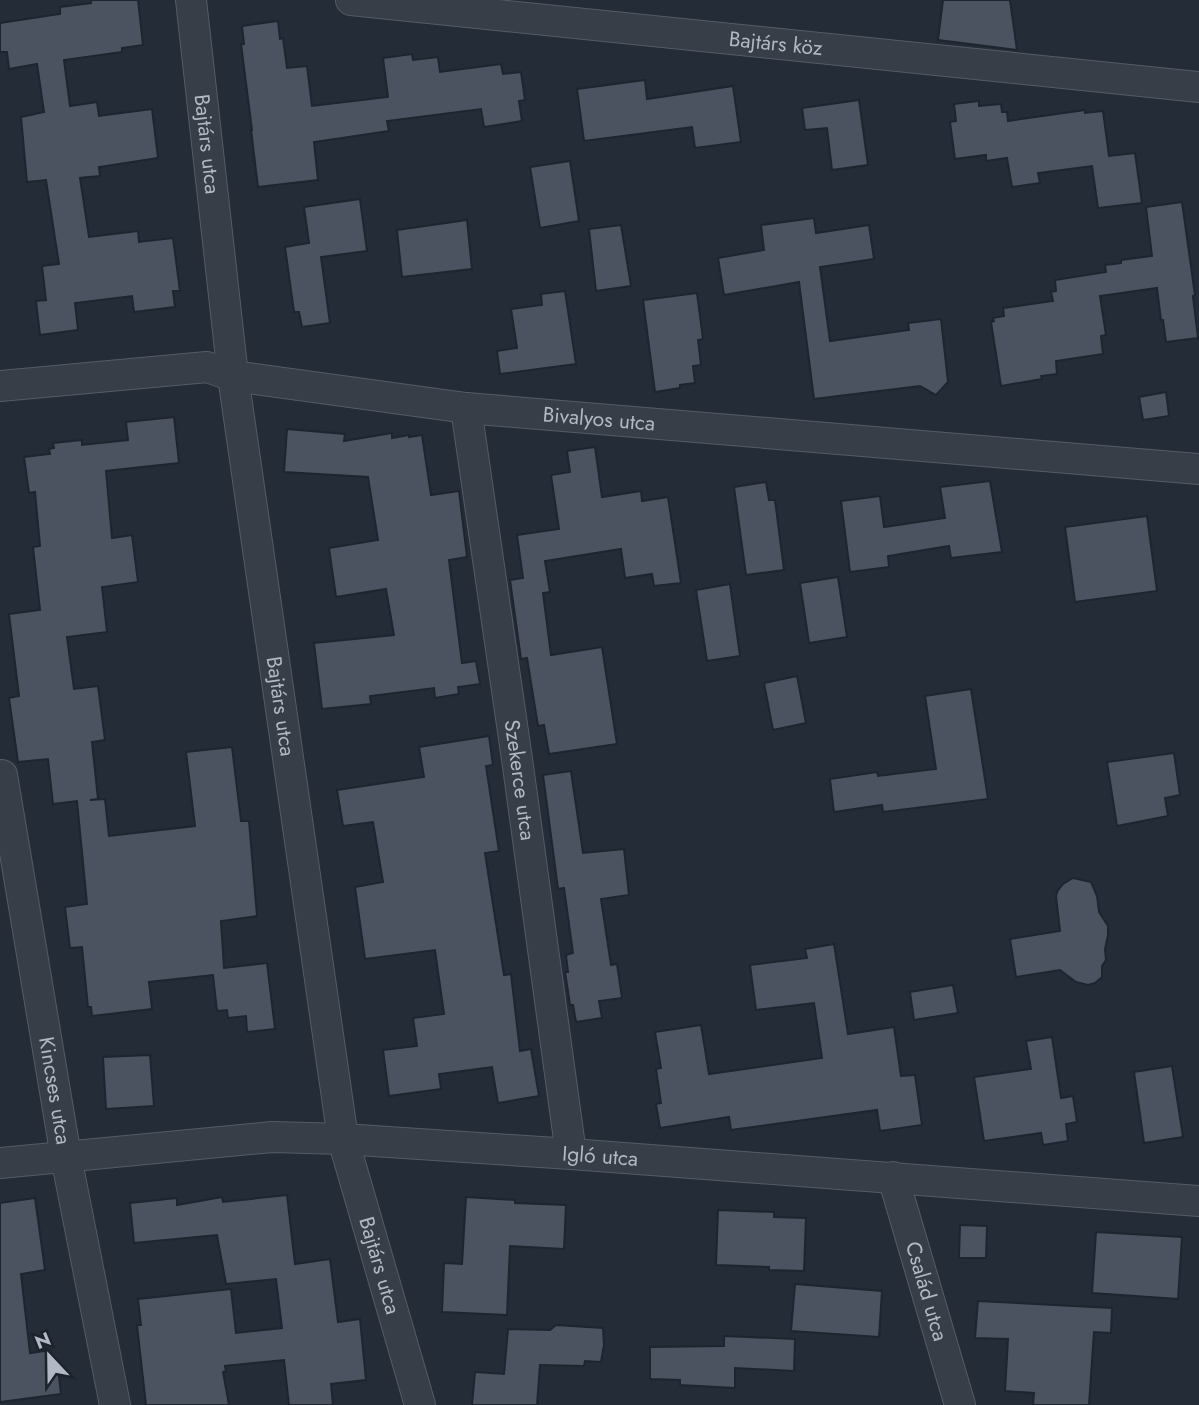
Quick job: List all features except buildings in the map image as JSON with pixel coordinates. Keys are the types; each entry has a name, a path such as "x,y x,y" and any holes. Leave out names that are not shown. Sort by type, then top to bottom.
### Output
{"street":[{"name":"Bajtárs utca","path":"191,0 233,376 343,1139 420,1405"},
{"name":"Bajtárs köz","path":"351,0 1199,87"},
{"name":"Bivalyos utca","path":"0,384 207,367 233,376 466,408 1199,469"},
{"name":"Szekerce utca","path":"466,408 570,1154"},
{"name":"Kincses utca","path":"2,775 66,1157 115,1405"},
{"name":"Igló utca","path":"0,1163 272,1137 343,1139 1199,1201"},
{"name":"Család utca","path":"893,1177 960,1405"}]}
